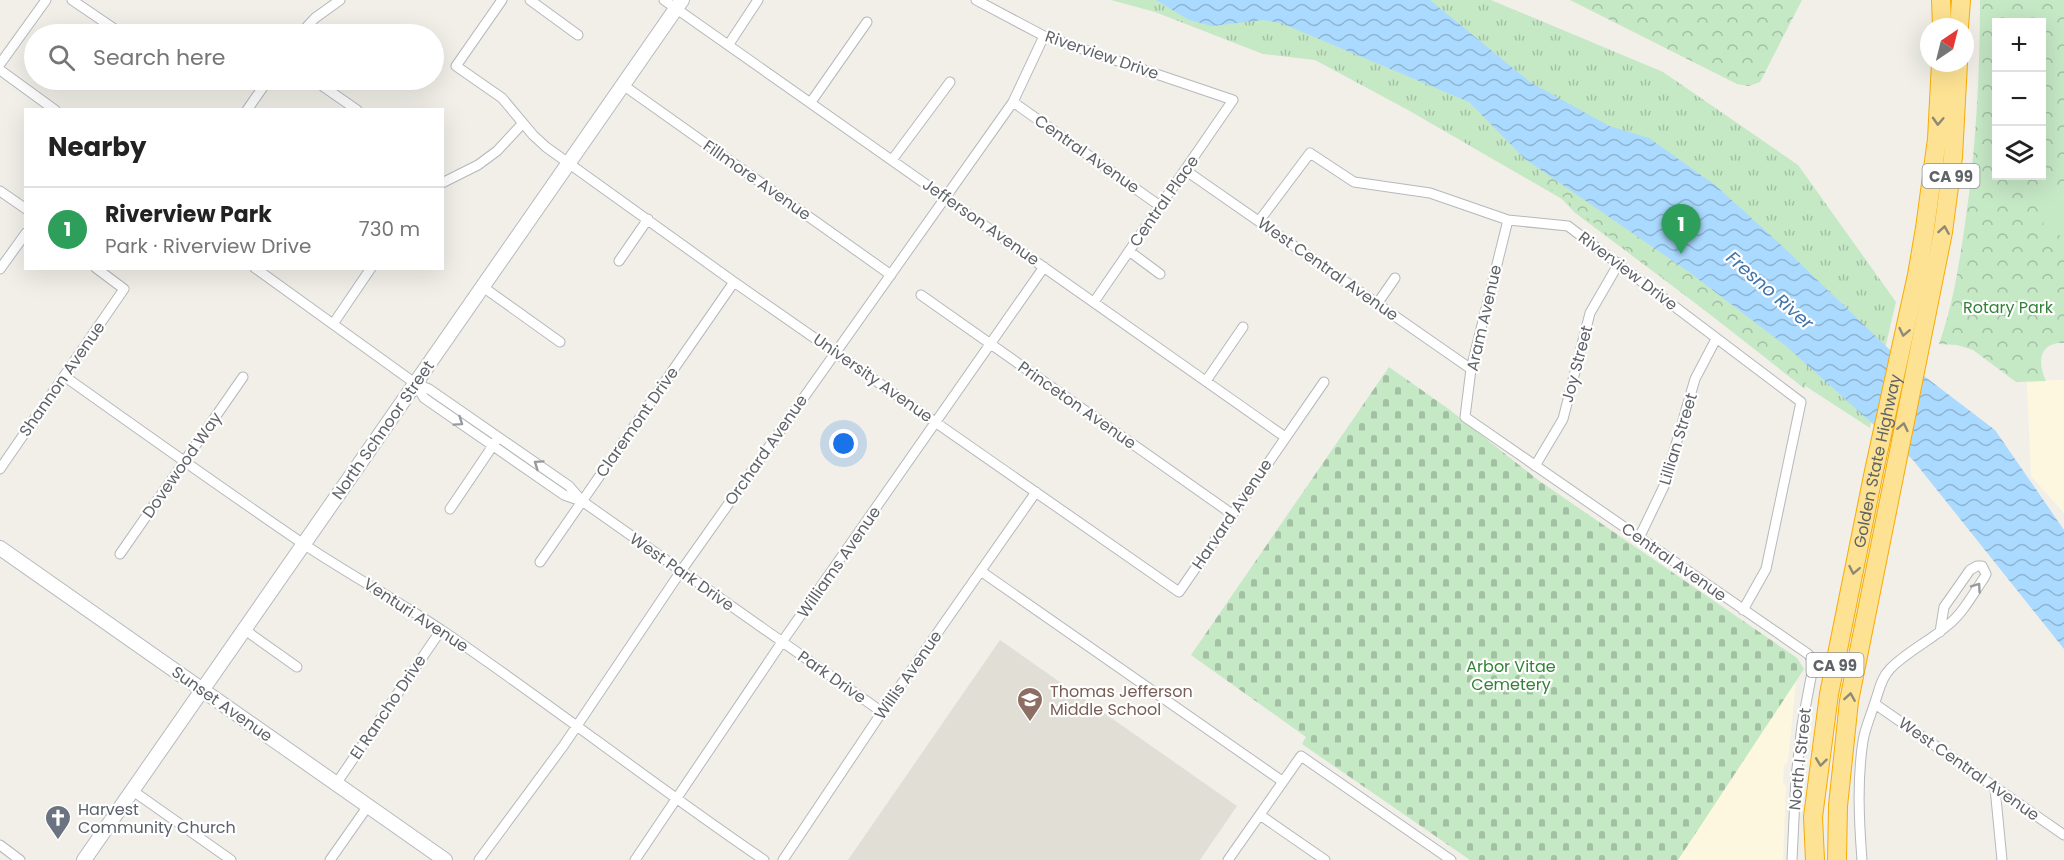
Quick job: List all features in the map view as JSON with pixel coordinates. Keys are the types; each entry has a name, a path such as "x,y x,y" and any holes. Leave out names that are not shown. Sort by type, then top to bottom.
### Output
{"highway":[{"path":"1941,0 1942,18"},
{"path":"1959,0 1959,18"},
{"name":"Golden State Highway","path":"1815,860 1813,817 1829,694 1917,275 1935,162 1940,72"},
{"name":"Golden State Highway","path":"1837,860 1838,806 1849,701 1944,232 1953,158 1958,72"}],"street":[{"path":"29,24 46,0"},
{"path":"72,0 107,24"},
{"path":"309,24 340,0"},
{"name":"University Avenue","path":"502,0 456,66 502,98 546,147 734,282 1179,592"},
{"path":"530,0 578,34"},
{"path":"663,0 679,4"},
{"path":"729,44 758,0"},
{"name":"Riverview Drive","path":"976,0 1044,36 1233,100"},
{"name":"Jefferson Avenue","path":"679,4 729,44 1285,436"},
{"name":"North Schnoor Street","path":"84,860 679,4"},
{"path":"811,102 867,22"},
{"path":"0,64 24,31"},
{"name":"Orchard Avenue","path":"479,860 577,726 681,571 1013,102 1044,36"},
{"path":"0,70 24,87"},
{"path":"892,159 950,82"},
{"name":"Fillmore Avenue","path":"622,85 891,275"},
{"path":"28,90 52,108"},
{"path":"248,108 261,90"},
{"path":"328,90 354,108"},
{"name":"Central Place","path":"1094,302 1233,100"},
{"name":"Central Avenue","path":"1013,102 1160,206"},
{"path":"444,182 478,165 497,151 523,123"},
{"name":"Riverview Drive","path":"1259,221 1310,153 1354,182 1430,193 1508,220 1568,226 1801,402 1766,569 1743,610"},
{"name":"West Central Avenue","path":"1185,170 1471,369"},
{"path":"0,191 24,208"},
{"path":"619,261 648,219"},
{"name":"Aram Avenue","path":"1508,220 1471,369 1465,417 1535,466"},
{"path":"0,269 24,236"},
{"path":"1129,251 1160,274"},
{"name":"Joy Street","path":"1535,466 1563,419 1590,313 1619,263"},
{"name":"Williams Avenue","path":"636,860 782,642 1044,267"},
{"name":"Shannon Avenue","path":"0,469 124,289 99,270"},
{"name":"West Park Drive","path":"258,270 416,384 429,389 569,486 582,501 782,642"},
{"path":"333,324 370,270"},
{"path":"1377,304 1395,278"},
{"name":"Claremont Drive","path":"540,562 734,282"},
{"path":"483,287 560,342"},
{"name":"Princeton Avenue","path":"921,296 1232,514"},
{"path":"1206,381 1243,327"},
{"name":"Lillian Street","path":"1639,538 1665,486 1695,379 1716,339"},
{"name":"Venturi Avenue","path":"64,376 304,544 441,630 764,860"},
{"name":"Dovewood Way","path":"120,554 243,377"},
{"name":"Harvard Avenue","path":"1179,592 1324,382"},
{"name":"West Park Drive","path":"416,384 424,398 564,495 582,501"},
{"path":"450,509 499,437"},
{"name":"Central Avenue","path":"1535,466 1803,650 1812,659"},
{"name":"Willis Avenue","path":"783,860 882,712 982,573 1036,492"},
{"name":"Sunset Avenue","path":"0,548 445,860"},
{"path":"1862,860 1860,771 1863,741 1887,671 1940,632 1956,617 1984,578 1985,570 1982,566 1970,570 1944,607 1940,632"},
{"path":"982,573 1282,781"},
{"path":"245,630 297,667"},
{"name":"El Rancho Drive","path":"336,784 441,630"},
{"name":"Park Drive","path":"782,642 882,712"},
{"name":"North I Street","path":"1792,860 1802,725 1812,676 1812,659"},
{"name":"West Central Avenue","path":"1875,704 2064,835"},
{"path":"1228,860 1301,756 1451,860"},
{"path":"1995,788 2002,860"},
{"path":"133,791 231,860"},
{"path":"330,860 368,806"},
{"path":"1260,814 1325,860"},
{"path":"0,845 20,860"}],"shaded area":[{"path":"2064,380 2064,513 2031,476 2027,381"},
{"name":"Thomas Jefferson Middle School","path":"1000,640 1237,806 1200,860 848,860"},
{"path":"1796,681 1788,761 1784,766 1783,782 1786,787 1783,860 1675,860"}],"green space":[{"path":"1111,0 1491,0 1663,72 1798,165 1896,302 1879,374 1870,428 1807,387 1574,212 1562,199 1408,110 1315,60 1263,54 1155,12"},
{"path":"1570,0 1802,0 1760,82 1749,86 1737,84"},
{"name":"Rotary Park","path":"1980,0 2064,0 2064,343 2049,346 2042,354 2043,374 2046,381 2016,382 1973,350 1957,345 1939,344 1955,285 1969,196 1978,84"},
{"path":"1553,136 1807,363 1805,389 1562,196 1537,181"},
{"path":"2064,185 2064,235 2048,236 2044,230 2041,190 2044,187"},
{"name":"Arbor Vitae Cemetery","path":"1389,367 1450,410 1538,480 1797,658 1804,669 1678,860 1470,860 1302,744 1306,737 1191,655"}],"water":[{"name":"Fresno River","path":"1156,0 1430,0 1530,82 1609,126 1649,138 1715,185 1890,350 1995,430 2064,530 2064,649 1913,460 1786,346 1689,272 1525,159 1469,102 1281,23 1263,20 1212,26 1189,20"}],"place":[{"name":"Riverview Park","path":"1681,254"},
{"name":"Thomas Jefferson Middle School","path":"1030,723"},
{"name":"Harvest Community Church","path":"58,841"}]}
